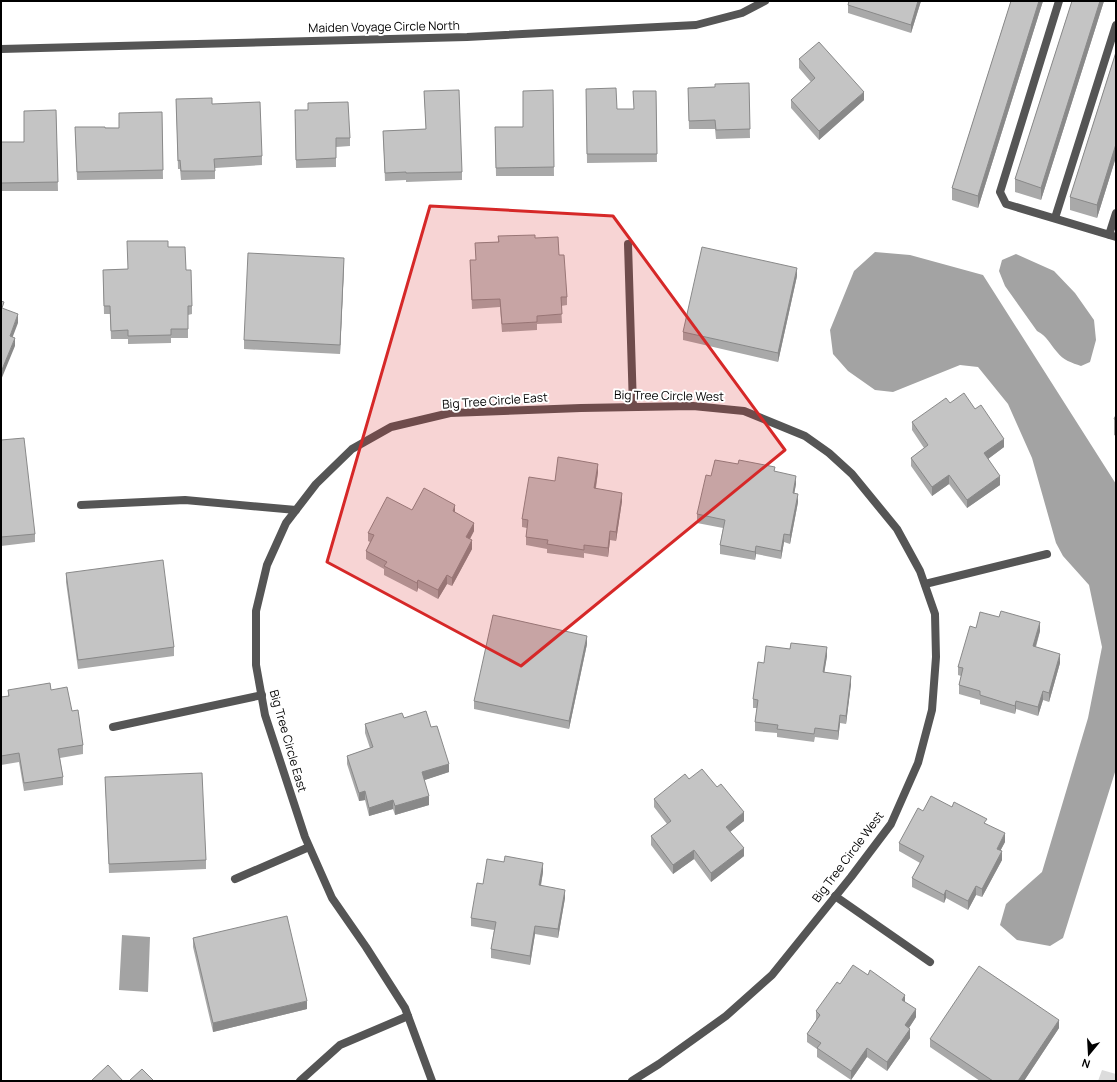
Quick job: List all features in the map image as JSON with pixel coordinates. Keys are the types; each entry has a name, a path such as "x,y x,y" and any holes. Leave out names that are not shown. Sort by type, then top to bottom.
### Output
{"street":[{"path":"1059,1 1000,192 1006,204 1113,236 1116,213"},
{"name":"Maiden Voyage Circle North","path":"1,49 467,37 696,25 742,13 764,2"},
{"path":"1055,218 1116,25"},
{"path":"628,244 633,407"},
{"name":"Big Tree Circle West","path":"581,408 693,406 744,410 805,436 829,453 852,474 892,522 920,571 935,614 936,657 932,710 918,763 891,824 851,877 772,975 726,1016 659,1064 632,1081"},
{"name":"Big Tree Circle East","path":"432,1081 405,1008 366,947 332,898 309,847 266,714 256,665 256,611 267,565 286,523 316,484 352,449 391,427 450,413 581,408"},
{"path":"81,505 185,500 296,510"},
{"path":"925,584 1047,554"},
{"path":"113,727 262,695"},
{"path":"235,879 309,847"},
{"path":"835,896 930,962"},
{"path":"300,1081 340,1045 408,1016"}],"highlighted area":[{"path":"430,206 613,216 785,450 521,666 327,562"}],"shaded area":[{"path":"875,252 910,255 983,275 1116,484 1116,769 1063,938 1050,946 1017,940 1000,925 1006,904 1042,872 1088,718 1102,647 1089,585 1063,556 1056,543 1032,458 1008,404 978,367 960,365 893,392 875,390 848,371 833,354 830,330 854,271"},
{"path":"1016,254 1054,271 1075,293 1094,320 1096,340 1090,362 1081,366 1059,355 1046,338 1037,331 1005,286 999,271 1002,260"},
{"path":"122,935 150,937 148,992 119,990"},
{"path":"1102,1070 1116,1074 1116,1081 1098,1081"}],"building":[{"path":"849,1 918,1 911,25 848,5"},
{"path":"1011,1 1039,1 978,196 952,188"},
{"path":"1072,1 1100,1 1041,188 1015,179"},
{"path":"819,42 864,92 819,131 791,100 815,78 799,59"},
{"path":"1116,52 1116,144 1097,205 1070,197"},
{"path":"749,83 750,129 716,130 715,120 689,121 688,88 715,87 715,84"},
{"path":"616,88 617,109 634,109 633,91 656,91 657,154 587,154 586,89"},
{"path":"459,90 462,172 385,173 383,131 426,129 424,91"},
{"path":"553,90 554,167 496,168 495,127 523,127 523,91"},
{"path":"212,98 212,104 260,102 262,156 214,159 215,171 181,171 180,160 178,161 176,99"},
{"path":"348,102 350,138 336,138 336,158 296,160 295,110 308,110 308,103"},
{"path":"56,110 58,182 1,183 1,142 24,142 24,111"},
{"path":"162,112 163,170 77,172 75,127 119,128 119,113"},
{"path":"535,235 535,238 558,237 559,255 564,255 567,297 561,297 562,314 537,316 537,322 502,324 500,299 472,300 470,260 476,260 475,243 499,242 498,236"},
{"path":"127,241 168,241 168,247 185,247 186,270 191,270 192,306 188,306 188,329 171,329 171,335 128,336 128,330 111,331 110,306 104,306 103,270 128,269"},
{"path":"702,247 797,268 778,353 683,332"},
{"path":"248,253 344,258 340,345 244,340"},
{"path":"1,301 4,302 2,308 18,314 10,336 15,338 1,372"},
{"path":"964,393 975,409 981,405 1004,439 984,453 1000,476 967,500 949,475 932,487 911,458 928,445 912,422 946,398 950,403"},
{"path":"24,438 35,534 1,537 1,440"},
{"path":"558,457 598,464 594,488 622,493 616,532 610,531 608,548 584,545 584,550 547,544 548,540 526,537 528,520 522,519 529,477 555,481"},
{"path":"715,460 738,464 739,460 775,467 774,471 796,476 793,493 798,494 790,535 784,534 781,551 756,546 755,552 720,545 725,520 697,514 706,475 711,476"},
{"path":"424,488 455,505 453,511 474,523 466,537 472,540 452,578 447,575 438,590 418,580 417,583 384,566 387,562 366,551 374,535 368,533 387,497 412,510"},
{"path":"163,560 174,647 78,660 66,573"},
{"path":"1001,611 1040,622 1033,646 1060,654 1049,693 1043,691 1038,707 1016,701 1015,706 980,695 980,691 959,685 963,668 958,667 970,626 976,628 980,612 999,617"},
{"path":"493,615 587,636 569,721 474,701"},
{"path":"791,643 827,647 823,672 851,676 846,716 840,715 838,731 815,728 814,734 777,729 778,725 755,722 758,700 753,699 758,662 764,663 766,646 790,649"},
{"path":"50,683 51,690 67,687 72,711 78,710 83,745 58,749 63,777 24,783 19,753 1,756 1,697 9,696 8,690"},
{"path":"426,711 431,727 437,726 449,764 422,772 429,796 395,806 393,800 369,808 365,791 359,793 347,756 373,747 365,724 402,713 404,718"},
{"path":"702,769 717,787 721,784 744,812 726,827 744,848 711,873 694,850 673,865 651,836 671,821 654,799 685,774 689,779"},
{"path":"202,773 206,860 109,864 105,777"},
{"path":"931,796 952,807 954,802 987,819 984,823 1005,833 997,849 1002,851 982,889 976,886 968,901 946,890 944,895 912,878 924,856 899,843 918,808 923,811"},
{"path":"505,856 543,863 539,885 565,890 558,929 535,926 530,956 491,949 496,922 471,918 477,883 483,884 487,859 504,862"},
{"path":"287,916 307,1001 213,1023 193,938"},
{"path":"853,965 868,975 870,970 905,995 902,1000 916,1009 905,1025 910,1029 887,1062 867,1048 851,1071 817,1048 821,1043 807,1034 820,1015 816,1011 837,982 840,984"},
{"path":"979,966 1059,1020 1018,1081 993,1081 930,1039"},
{"path":"108,1065 123,1081 91,1081"},
{"path":"142,1069 154,1081 129,1081"}]}
